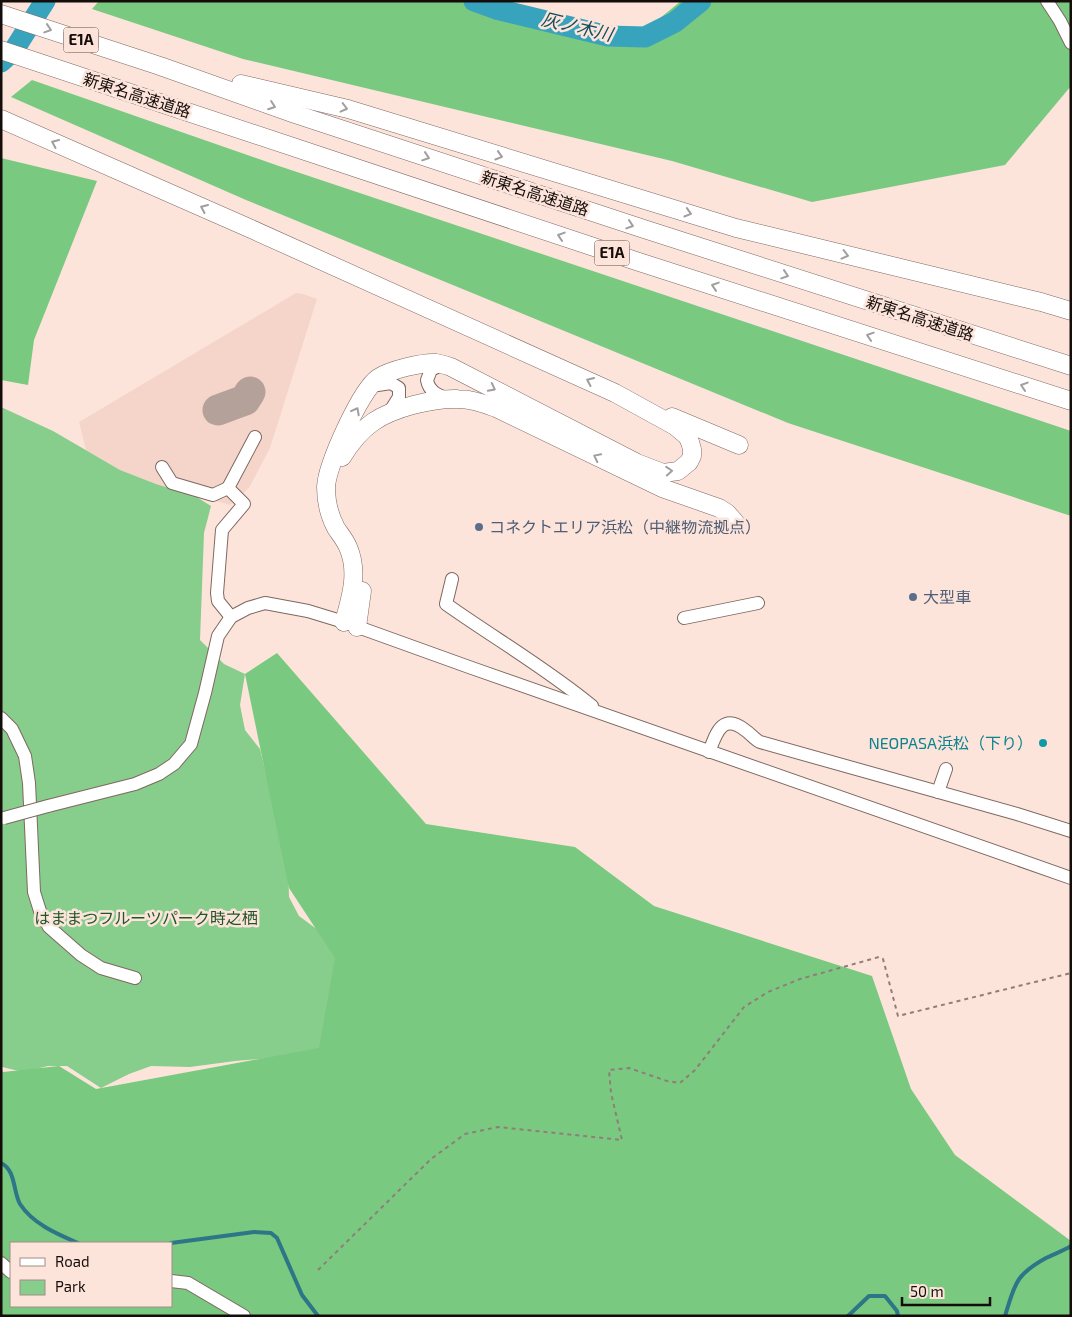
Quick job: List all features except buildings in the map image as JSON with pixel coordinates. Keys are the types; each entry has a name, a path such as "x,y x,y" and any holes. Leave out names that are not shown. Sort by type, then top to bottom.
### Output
{"highway":[{"name":"新東名高速道路","path":"1,14 160,66 294,114 634,226 1071,366"},
{"name":"新東名高速道路","path":"1,50 639,262 1071,401"},
{"path":"160,66 348,109 736,228 1071,311"},
{"path":"1,119 738,445"},
{"path":"350,624 353,565 348,546 332,520 329,510 327,477 337,447 370,386 376,380 391,372 425,364 443,364 459,370 647,468 663,472 678,471 684,467 689,462 692,449 687,436 675,426 615,392"},
{"path":"350,624 362,587 362,563 356,543 338,507 335,486 336,475 343,456 355,438 371,423 389,413 449,399 476,401 496,408 662,488 719,508 727,513 735,522"}],"street":[{"path":"1048,1 1071,43"},
{"path":"443,364 431,370 427,380 431,390 449,399"},
{"path":"370,386 391,383 398,388 399,397 389,413"},
{"path":"162,467 172,483 213,495 228,488 255,437"},
{"path":"228,488 244,504 222,530 217,594 218,601 231,617"},
{"path":"452,579 446,604 570,688 600,712"},
{"path":"3,819 135,784 159,774 174,764 191,744 206,693 218,636 231,617 248,608 265,603 308,610 350,624 1071,878"},
{"path":"684,618 758,603"},
{"path":"1,718 12,729 25,756 29,783 34,892 40,911 49,927 81,955 101,968 135,978"},
{"path":"709,752 718,729 723,724 730,723 746,730 760,742 1071,831"},
{"path":"938,792 946,768"},
{"path":"172,1281 188,1283 244,1316"}],"path":[{"path":"318,1270 431,1160 465,1134 498,1127 622,1140 611,1093 609,1070 629,1068 667,1081 680,1083 695,1070 744,1007 768,992 800,979 826,970 879,957 883,959 898,1016 1071,973"}],"shaded area":[{"path":"296,293 317,299 270,448 249,488 230,505 156,484 120,470 86,450 79,422"}],"green space":[{"path":"99,1 493,1 612,30 643,32 681,1 1071,1 1071,86 1005,165 812,202 672,161 243,59 92,9"},
{"path":"32,80 276,165 1071,431 1071,516 788,423 246,200 11,97"},
{"path":"1,158 97,181 34,340 28,385 1,380"},
{"name":"はままつフルーツパーク時之栖","path":"1,407 53,431 120,470 195,496 211,506 204,533 200,640 224,664 245,674 240,705 245,730 260,749 288,865 289,897 299,916 318,930 334,948 337,969 325,1054 235,1061 190,1067 151,1066 129,1074 101,1088 67,1066 48,1066 23,1072 2,1067"},
{"path":"277,653 426,824 575,847 654,906 872,976 911,1089 955,1155 1071,1241 1071,1316 1,1316 1,1067 3,1072 59,1066 96,1089 319,1048 335,958 289,888 245,674"}],"waterway":[{"name":"灰ノ木川","path":"1,62 14,50 45,1"},
{"name":"灰ノ木川","path":"474,1 496,9 608,36 645,37 675,22 701,1"},
{"path":"1,1163 6,1166 12,1176 18,1199 25,1211 46,1228 76,1242"},
{"path":"172,1243 254,1232 271,1233 277,1238 302,1295 318,1316"},
{"path":"1005,1316 1014,1288 1022,1275 1046,1258 1071,1246"},
{"path":"848,1316 869,1296 885,1296 897,1311 898,1316"}],"taxiway":[{"path":"218,410 245,400 250,392"}],"place":[{"name":"コネクトエリア浜松（中継物流拠点）","path":"479,527"},
{"name":"大型車","path":"913,597"},
{"name":"NEOPASA浜松（下り）","path":"1043,743"}]}
